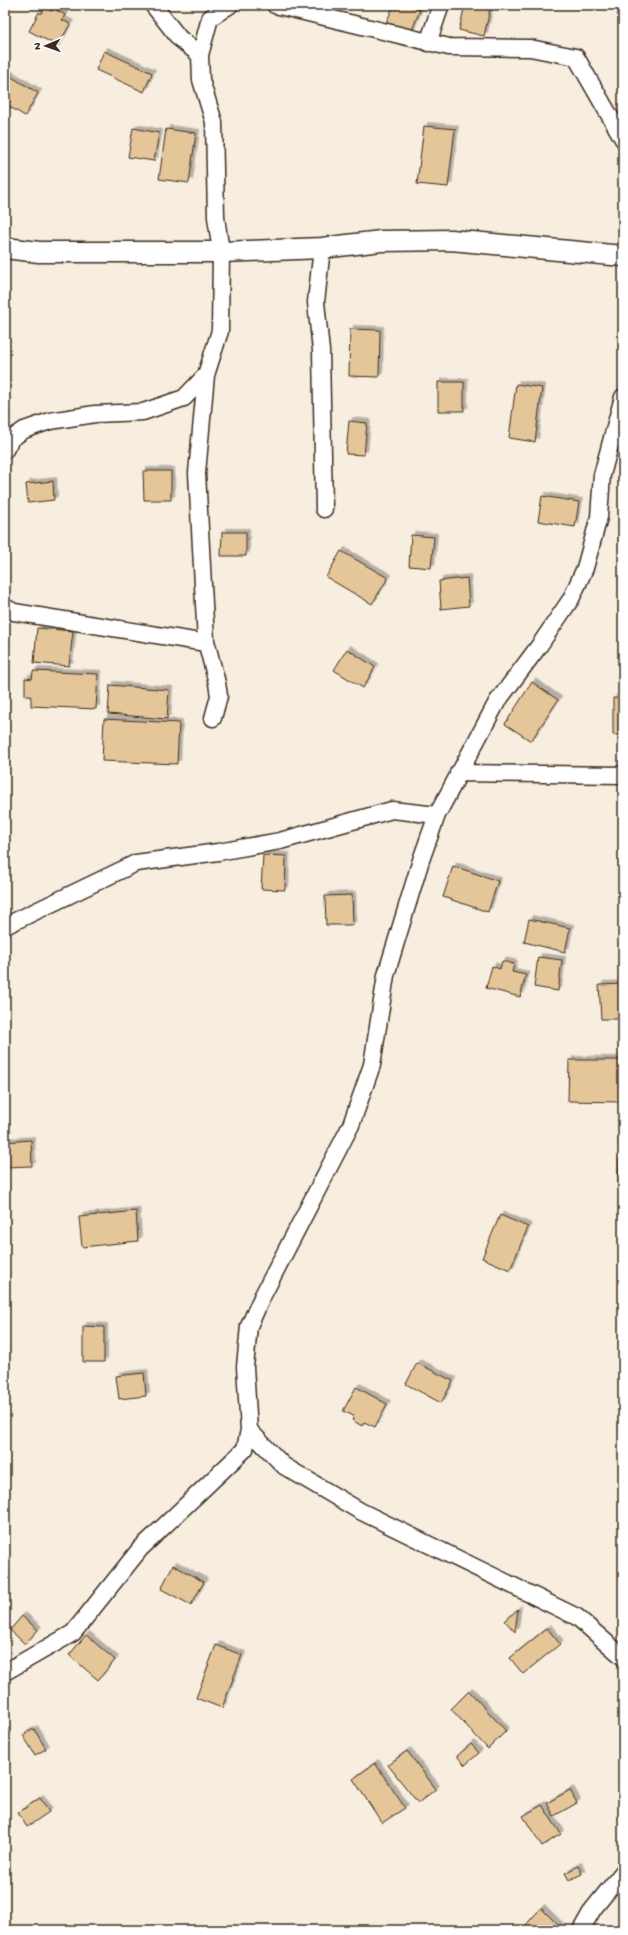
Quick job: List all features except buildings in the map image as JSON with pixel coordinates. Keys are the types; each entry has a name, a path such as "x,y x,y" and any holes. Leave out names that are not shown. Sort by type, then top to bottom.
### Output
{"street":[{"path":"153,5 179,38 200,55"},
{"path":"213,718 219,696 206,643 198,473 206,375 220,331 221,252 216,217 214,122 201,80 200,55 210,18 230,5"},
{"path":"274,5 449,47 530,48 576,58 623,139"},
{"path":"428,43 441,5"},
{"path":"5,248 39,252 221,252 322,248 381,241 451,240 623,256"},
{"path":"322,248 316,302 321,358 324,509"},
{"path":"5,450 11,440 24,430 50,421 95,414 143,412 184,398 206,375"},
{"path":"5,1672 73,1633 140,1549 245,1448 249,1430 245,1367 249,1326 263,1295 351,1125 372,1065 386,975 420,860 437,815 497,702 571,599 585,568 598,517 602,475 623,397"},
{"path":"5,607 14,612 206,643"},
{"path":"458,773 623,775"},
{"path":"5,926 136,863 218,852 280,841 392,810 437,815"},
{"path":"249,1430 284,1466 360,1510 576,1617 623,1657"},
{"path":"581,1930 593,1909 623,1872"}]}
